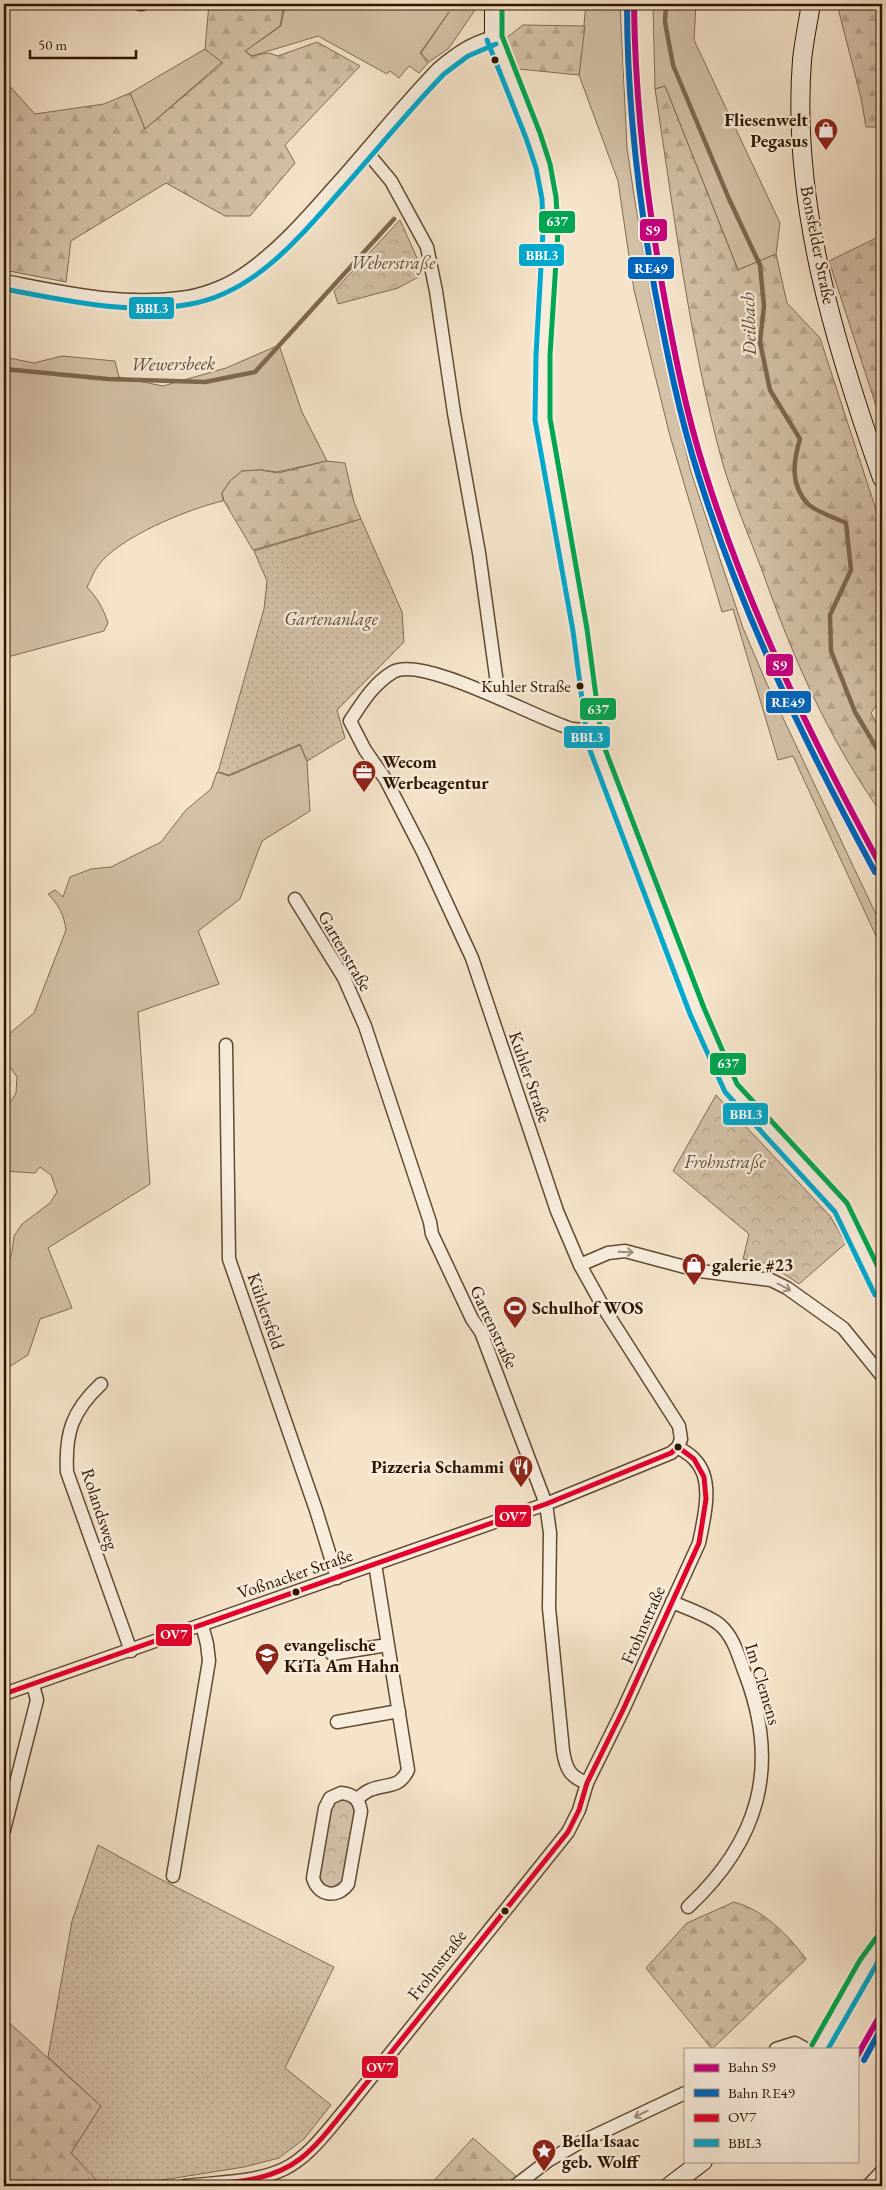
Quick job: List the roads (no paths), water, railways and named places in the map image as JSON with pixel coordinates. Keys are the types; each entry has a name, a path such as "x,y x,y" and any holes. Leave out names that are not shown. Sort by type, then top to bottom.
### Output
{"street":[{"path":"494,4 494,37 533,135 543,166 549,198 551,231 543,355 542,419 580,630 591,729 595,743 696,1011 730,1088 841,1208 882,1292"},
{"name":"Bonsfelder Straße","path":"811,4 802,59 800,112 803,165 812,231 826,296 865,430 882,478"},
{"path":"4,281 71,294 133,300 182,298 203,293 240,277 263,259 308,217 439,68 463,48 476,41 494,37"},
{"path":"366,151 391,181 426,247 436,291 454,413 479,553 499,698"},
{"name":"Kuhler Straße","path":"580,1265 557,1211 472,958 423,852 386,780 365,750 350,721 372,689 394,672 409,668 438,675 574,729 591,729"},
{"name":"Gartenstraße","path":"295,900 344,978 365,1026 430,1222 432,1234 472,1319 482,1332 546,1504 550,1533 548,1570 549,1608 564,1762 574,1778 587,1783"},
{"name":"Kühlersfeld","path":"226,1045 229,1259 337,1578"},
{"path":"678,1447 681,1439 679,1426 605,1310 580,1265 608,1254 625,1251 700,1271 771,1280 787,1288 843,1328 882,1376"},
{"name":"Rolandsweg","path":"101,1384 86,1398 71,1425 68,1433 66,1454 67,1472 131,1651"},
{"name":"Voßnacker Straße","path":"4,1694 546,1504 671,1452 678,1447"},
{"name":"Frohnstraße","path":"185,2186 251,2179 284,2168 311,2149 345,2110 504,1909 560,1842 579,1810 587,1783 699,1543 706,1501 705,1481 701,1469 694,1458 678,1447"},
{"path":"356,1799 372,1789 396,1784 403,1780 408,1770 375,1564"},
{"name":"Im Clemens","path":"672,1602 720,1624 733,1642 755,1703 763,1755 760,1788 750,1824 736,1850 719,1874 688,1907"},
{"path":"173,1876 208,1661 208,1644 202,1625"},
{"path":"332,1654 387,1645"},
{"path":"4,1830 37,1700 33,1685"},
{"path":"337,1722 399,1711"},
{"path":"341,1793 356,1799 361,1811 348,1884 339,1892 328,1894 318,1888 313,1878 325,1808 330,1798 341,1793"},
{"path":"820,2048 882,1942"},
{"path":"778,2047 795,2043 804,2048"},
{"path":"515,2186 549,2160 577,2144 684,2093"},
{"path":"670,2186 702,2162"},
{"path":"868,2186 882,2171"}],"waterway":[{"name":"Deilbach","path":"666,4 665,22 673,65 729,199 760,265 764,306 760,342 770,390 800,439 795,465 798,489 811,507 846,523 851,570 830,615 831,651 855,712 882,757"},
{"name":"Wewersbeek","path":"4,369 108,379 205,382 255,372 394,219"}],"rail line":[{"name":"RE49","path":"627,4 631,112 643,220 664,337 691,451 715,526 755,628 800,727 875,872"},
{"name":"S9","path":"634,4 639,112 651,219 676,359 698,450 722,524 762,625 831,772 882,868"},
{"name":"S9","path":"858,2054 882,2012"},
{"name":"RE49","path":"864,2060 882,2027"}],"place":[{"name":"Fliesenwelt Pegasus","path":"826,151"},
{"name":"Kuhler Straße","path":"580,686"},
{"name":"Wecom Werbeagentur","path":"364,793"},
{"name":"galerie #23","path":"694,1286"},
{"name":"Schulhof WOS","path":"515,1329"},
{"name":"Pizzeria Schammi","path":"521,1488"},
{"name":"evangelische KiTa Am Hahn","path":"267,1676"},
{"name":"Bella Isaac geb. Wolff","path":"544,2172"}],"park label":[{"name":"Weberstraße","path":"393,263"},
{"name":"Gartenanlage","path":"331,619"}]}
